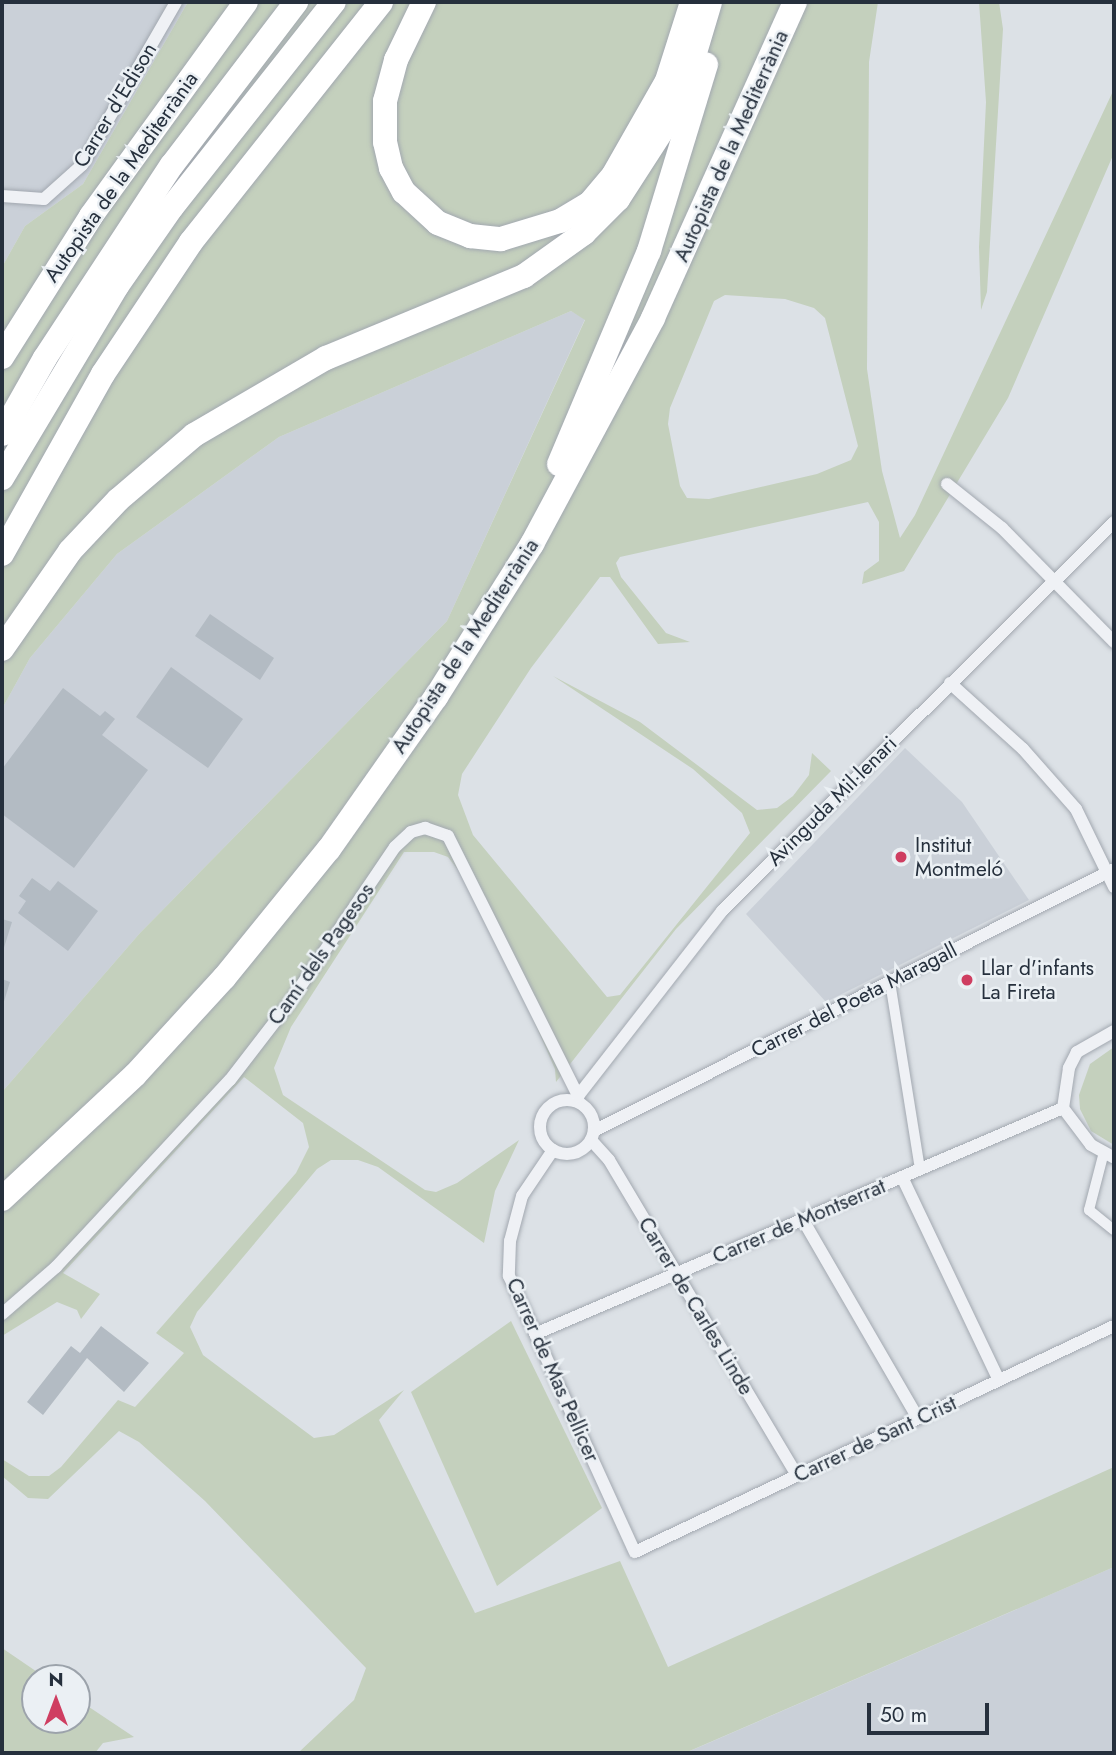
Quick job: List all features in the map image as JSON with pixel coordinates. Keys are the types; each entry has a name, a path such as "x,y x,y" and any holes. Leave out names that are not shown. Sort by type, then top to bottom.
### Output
{"highway":[{"name":"Autopista de la Mediterrània","path":"2,357 91,216 246,2"},
{"path":"2,434 45,358 164,175 296,2"},
{"path":"2,478 64,371 156,229 334,2"},
{"path":"2,554 103,374 191,242 381,2"},
{"path":"424,2 396,60 385,101 385,142 391,168 404,192 438,223 470,236 500,239 527,235 561,221 590,202 614,174 667,81 692,2"},
{"path":"2,649 70,551 118,500 194,435 326,358 524,276 584,233 618,199 669,120 688,76 710,2"},
{"path":"329,849 498,575 572,436 649,251 690,127 722,2"},
{"name":"Autopista de la Mediterrània","path":"2,1199 135,1075 224,978 329,849 436,697 576,467 718,180 795,2"}],"street":[{"name":"Carrer d'Edison","path":"2,196 44,199 82,165 176,2"},
{"path":"947,484 1002,528 1114,642"},
{"name":"Avinguda Mil·lenari","path":"578,1100 722,911 1114,522"},
{"path":"950,683 1023,749 1076,809 1111,871 1114,887"},
{"name":"Camí dels Pagesos","path":"2,1314 56,1267 230,1080 395,846 411,832 425,828 448,836 578,1100"},
{"name":"Carrer del Poeta Maragall","path":"592,1136 1111,871"},
{"path":"890,982 920,1169"},
{"path":"1114,1031 1077,1052 1069,1068 1063,1108 1091,1145 1109,1155 1089,1210 1114,1230"},
{"path":"578,1100 590,1113 592,1136 577,1152 553,1150 541,1132 545,1112 559,1101 578,1100"},
{"name":"Carrer de Montserrat","path":"535,1334 1063,1108"},
{"name":"Carrer de Carles Linde","path":"592,1136 609,1160 797,1475"},
{"name":"Carrer de Mas Pellicer","path":"553,1150 522,1196 510,1241 509,1276 635,1552"},
{"path":"902,1177 999,1380"},
{"path":"803,1220 918,1418"},
{"name":"Carrer de Sant Crist","path":"635,1552 1114,1326"}],"shaded area":[{"path":"2,2 188,2 83,184 25,226 2,267"},
{"path":"571,311 585,319 447,621 140,933 2,1092 2,709 30,658 117,554 279,437"},
{"name":"Institut Montmeló","path":"905,748 962,802 1029,900 826,1002 746,914"},
{"path":"1114,1567 1114,1753 685,1753 704,1745"}],"green space":[{"path":"188,2 878,2 869,62 867,369 882,471 900,538 915,515 1114,89 1114,153 1008,398 904,571 862,584 864,572 879,561 879,522 868,502 620,557 616,563 621,577 666,633 690,642 658,644 610,577 600,577 531,668 462,774 458,795 473,835 607,997 620,995 750,833 742,813 693,769 553,676 640,722 757,810 777,808 793,796 809,775 812,753 831,771 676,929 556,1082 555,1069 514,976 461,874 448,857 434,852 404,852 291,1027 274,1068 283,1095 425,1190 436,1192 457,1183 519,1140 495,1191 484,1243 378,1167 358,1160 331,1160 317,1169 197,1312 190,1327 203,1355 314,1438 334,1435 404,1390 379,1420 475,1613 620,1561 668,1667 1114,1467 1114,1567 685,1753 298,1753 354,1700 366,1668 205,1501 139,1442 119,1431 48,1499 28,1498 2,1476 2,1459 29,1476 49,1476 61,1467 118,1400 135,1407 184,1353 156,1333 296,1173 309,1147 303,1123 244,1077 63,1273 100,1294 81,1319 77,1310 57,1302 2,1336 2,1092 140,933 447,621 585,320 571,311 279,437 117,554 30,658 2,709 2,267 25,226 83,184","holes":["725,295 785,299 814,308 825,318 858,446 851,460 817,474 709,499 687,498 680,486 668,424 670,408 714,301"]},
{"path":"979,2 999,2 1003,29 987,292 981,310 979,247 986,102"},
{"path":"1114,1047 1114,1145 1091,1131 1080,1109 1079,1095 1090,1064"},
{"path":"511,1321 602,1508 497,1586 411,1392"},
{"path":"2,1648 25,1664 21,1664 21,1734 91,1734 91,1708 134,1737 103,1743 95,1753 2,1753"}],"building":[{"path":"210,614 274,658 260,680 195,636"},
{"path":"171,667 243,719 208,768 136,717"},
{"path":"63,688 100,716 105,711 115,719 102,735 148,770 74,868 2,814 2,769"},
{"path":"32,878 50,891 58,881 98,911 68,951 18,913 26,901 19,896"},
{"path":"2,919 12,922 2,954"},
{"path":"2,979 10,982 2,1008"},
{"path":"101,1326 149,1363 124,1392 87,1358 43,1415 27,1402 71,1346 80,1353"}],"place":[{"name":"Institut Montmeló","path":"901,857"},
{"name":"Llar d'infants La Fireta","path":"967,980"}]}
